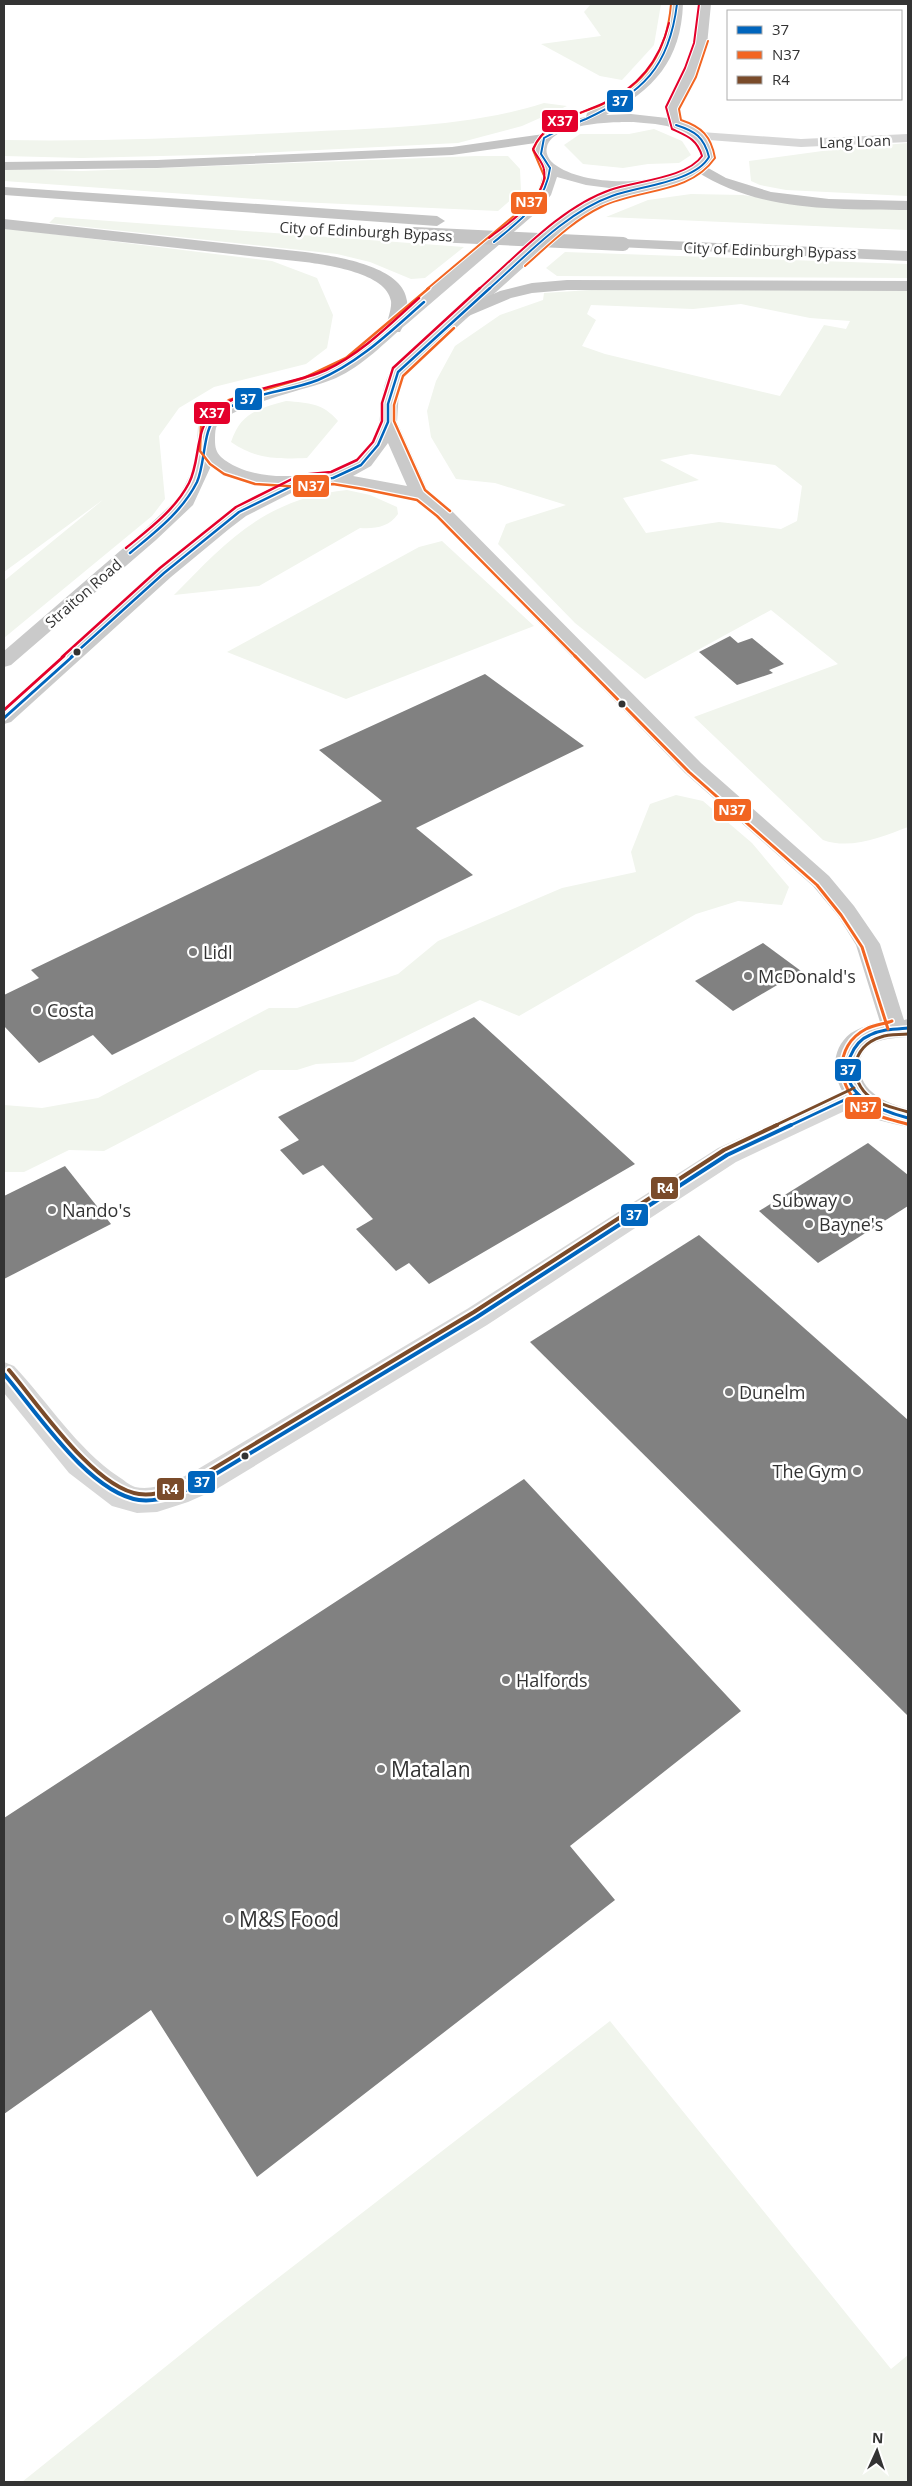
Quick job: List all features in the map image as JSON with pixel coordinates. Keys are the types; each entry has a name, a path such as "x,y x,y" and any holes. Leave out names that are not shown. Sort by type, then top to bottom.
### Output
{"highway":[{"path":"4,166 156,164 452,151 544,138"},
{"path":"704,164 723,183 754,194 780,198 908,206"},
{"name":"City of Edinburgh Bypass","path":"4,191 436,221 898,240"},
{"path":"4,206 39,209"},
{"path":"4,224 305,257 350,264 370,272 394,290 400,300 394,328"},
{"name":"City of Edinburgh Bypass","path":"364,231 908,256"},
{"path":"459,315 506,294 532,288 567,284 908,286"}],"main road":[{"path":"647,185 633,186 591,182 560,173 550,168 540,154 539,149 544,138 620,101 645,84 656,73 669,48 677,4"},
{"path":"676,125 672,108 690,75 702,44 705,25 705,4"},
{"path":"333,478 361,466 378,445 388,422 388,404 398,372 459,315 574,216 611,196 675,179 704,164 707,144 701,136 676,125 620,118 574,124"},
{"name":"Straiton Road","path":"4,661 173,515 195,487 206,448 207,427 218,415 231,406 306,384 331,374 350,363 394,328 537,204 549,187 550,168"},
{"path":"388,422 420,494 446,516 693,768 821,881 846,911 868,944 901,1028 875,1031 860,1039 849,1050 845,1064 848,1079 857,1094 884,1112 908,1118"},
{"path":"206,448 214,460 241,474 271,481 333,478 420,494"},
{"path":"4,718 164,572 222,525 239,512 302,481"}],"street":[{"name":"Lang Loan","path":"701,136 801,143"},
{"name":"Lang Loan","path":"704,164 736,152 801,143 908,138"},
{"path":"4,1374 80,1466 102,1483 127,1498 156,1500 184,1491 204,1482 477,1317 727,1155 857,1094"}],"shaded area":[{"path":"591,4 661,4 654,45 622,80 600,76 541,44 601,36 584,12"},
{"path":"544,103 567,106 522,126 458,143 241,154 82,158 4,156 4,140 152,139 423,125 485,117"},
{"path":"654,129 682,141 691,155 679,163 648,164 623,168 583,164 564,145 580,134 629,134"},
{"path":"908,143 908,196 786,190 760,185 751,181 749,161 837,149"},
{"path":"508,156 520,169 521,191 498,211 299,202 4,181 4,169 82,171"},
{"path":"691,194 743,195 788,202 908,209 908,230 606,217 648,200"},
{"path":"55,217 464,247 425,278 411,279 370,262 337,254 49,223"},
{"path":"4,228 272,261 317,278 333,315 327,348 306,364 214,387 179,408 159,436 165,499 152,516 4,638 4,581 104,499 4,572"},
{"path":"565,252 908,264 908,278 557,276 546,268"},
{"path":"606,289 908,290 908,827 877,838 855,843 844,844 823,840 694,717 838,664 771,610 645,679 575,623 498,544 506,524 566,505 495,483 456,479 431,437 427,411 436,381 455,346 500,315 543,300 544,293","holes":["741,304 810,318 850,321 846,329 824,325 780,396 605,354 582,346 596,320 587,314 591,305 693,309","691,454 775,465 802,486 797,521 781,529 719,522 646,533 623,498 699,480 660,460"]},
{"path":"286,401 309,403 321,407 338,421 307,458 267,457 240,448 231,442 235,432 245,418 259,410"},
{"path":"347,490 370,495 397,507 398,514 390,522 381,526 360,528 259,586 174,595 212,557 250,525 293,502"},
{"path":"442,541 534,626 346,699 227,652 419,547"},
{"path":"676,795 703,801 752,843 789,887 782,905 738,901 696,914 519,1016 480,1000 353,1062 316,1064 297,1070 260,1070 104,1151 69,1150 24,1172 4,1172 4,1105 42,1108 98,1098 269,1008 297,1008 398,974 438,941 562,888 636,872 631,852 650,804"},
{"path":"610,2021 891,2369 908,2355 908,2482 22,2482 225,2319"}],"building":[{"path":"730,636 738,643 752,638 784,664 769,670 773,673 737,685 699,652"},
{"path":"485,674 584,746 416,828 473,875 112,1055 93,1035 39,1063 4,1026 4,995 39,978 31,970 382,801 319,750"},
{"name":"McDonald's","path":"763,943 801,971 733,1011 695,981"},
{"path":"474,1017 635,1164 429,1284 409,1263 396,1271 356,1229 373,1219 323,1165 303,1175 280,1150 299,1140 278,1117"},
{"path":"868,1143 908,1175 908,1206 818,1263 759,1211"},
{"name":"Nando's","path":"65,1166 111,1224 4,1279 4,1196"},
{"name":"Dunelm","path":"699,1235 908,1420 908,1716 530,1342"},
{"path":"524,1479 741,1711 570,1846 615,1900 257,2177 151,2010 4,2114 4,1818"}],"transit line":[{"name":"N37","path":"671,4 670,20 664,45 649,70 611,100 565,119 544,132 537,140 533,150 545,178 539,192 528,204 346,358 304,378 229,400 214,410 201,425 200,451 210,464 224,474 255,484 302,487 333,484 363,489 417,500 437,516 689,772 817,885 841,915 862,947 888,1029"},
{"name":"37","path":"550,168 541,154 544,138 606,109 623,99 651,76 661,62 669,45 677,4"},
{"name":"X37","path":"4,710 160,568 236,507 300,475 331,472 357,460 373,442 382,421 382,403 393,368 455,310 570,210 609,190 673,173 697,163 702,156 700,149 691,138 672,129 666,107 685,68 694,43 699,4"},
{"name":"X37","path":"489,238 525,208 541,189 544,180 544,170 533,149 537,139 552,125 604,103 621,93 637,80 647,71 658,54 669,23"},
{"name":"N37","path":"525,266 566,230 588,214 624,198 684,183 697,177 707,169 715,158 712,143 701,129 681,120 679,109 696,77 708,41"},
{"name":"37","path":"4,718 164,573 239,512 302,481 333,478 361,465 378,445 388,422 388,404 398,372 459,315 574,215 611,196 692,173 705,164 709,157 705,143 695,132 676,125"},
{"name":"37","path":"494,242 539,201 549,180 550,168"},
{"name":"X37","path":"126,548 161,518 183,493 193,474 204,425 208,417 215,410 241,396 325,370 351,356 375,338 419,298"},
{"name":"37","path":"130,553 166,522 189,495 197,482 205,457 210,424 218,415 229,407 253,397 317,380 347,365 374,346 424,302"},
{"name":"N37","path":"450,511 425,490 394,421 394,405 403,376 454,328"},
{"name":"N37","path":"892,1021 866,1029 847,1046 842,1056 842,1078 847,1089 863,1108 879,1116 907,1124"},
{"name":"37","path":"908,1028 881,1031 869,1035 859,1042 852,1050 848,1071 850,1082 865,1101 880,1110 908,1118"},
{"name":"R4","path":"908,1034 884,1036 871,1041 858,1054 855,1062 857,1080 861,1088 869,1096 882,1104 908,1112"},
{"name":"R4","path":"9,1370 51,1422 87,1462 105,1478 123,1489 139,1494 171,1489 201,1476 474,1312 724,1150 854,1088"},
{"name":"37","path":"4,1374 48,1428 84,1468 103,1484 121,1495 139,1500 173,1495 204,1481 477,1317 727,1155 857,1094"}],"place":[{"name":"Lidl","path":"193,952"},
{"name":"McDonald's","path":"748,976"},
{"name":"Costa","path":"37,1010"},
{"name":"Subway","path":"847,1200"},
{"name":"Nando's","path":"52,1210"},
{"name":"Bayne's","path":"809,1224"},
{"name":"Dunelm","path":"729,1392"},
{"name":"The Gym","path":"857,1471"},
{"name":"Halfords","path":"506,1680"},
{"name":"Matalan","path":"381,1769"},
{"name":"M&S Food","path":"229,1919"}]}
